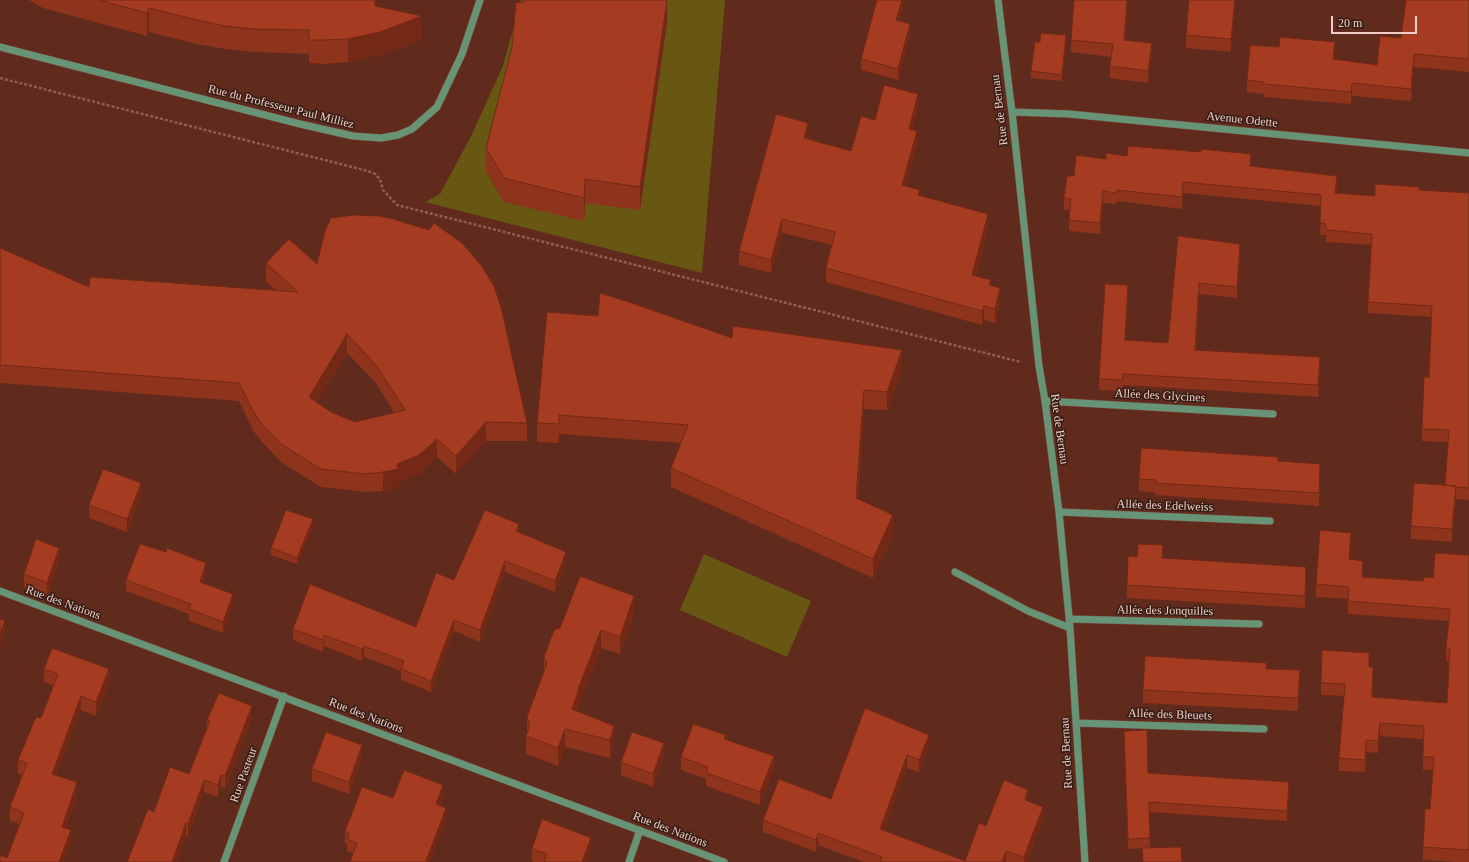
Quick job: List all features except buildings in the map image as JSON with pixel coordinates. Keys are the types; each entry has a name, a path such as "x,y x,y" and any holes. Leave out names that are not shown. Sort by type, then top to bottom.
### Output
{"street":[{"name":"Rue du Professeur Paul Milliez","path":"0,47 300,124 353,136 381,138 398,135 412,129 437,107 462,54 480,0"},
{"name":"Rue de Bernau","path":"998,0 1012,112 1039,366 1059,512 1070,628 1084,862"},
{"name":"Avenue Odette","path":"1012,112 1069,114 1469,153"},
{"name":"Allée des Glycines","path":"1045,401 1273,414"},
{"name":"Allée des Edelweiss","path":"1059,512 1270,521"},
{"path":"955,572 1028,611 1070,628"},
{"name":"Rue des Nations","path":"0,591 284,696 724,862"},
{"name":"Allée des Jonquilles","path":"1069,619 1259,624"},
{"name":"Rue Pasteur","path":"224,862 284,696"},
{"name":"Allée des Bleuets","path":"1076,724 1264,729"},
{"path":"629,862 640,830"}],"path":[{"path":"0,78 368,171 375,174 380,179 383,190 397,205 1039,366"}],"shaded area":[{"path":"521,0 725,0 702,273 425,202 440,194 471,136 503,66"},
{"path":"704,554 811,601 787,657 680,610"}]}
